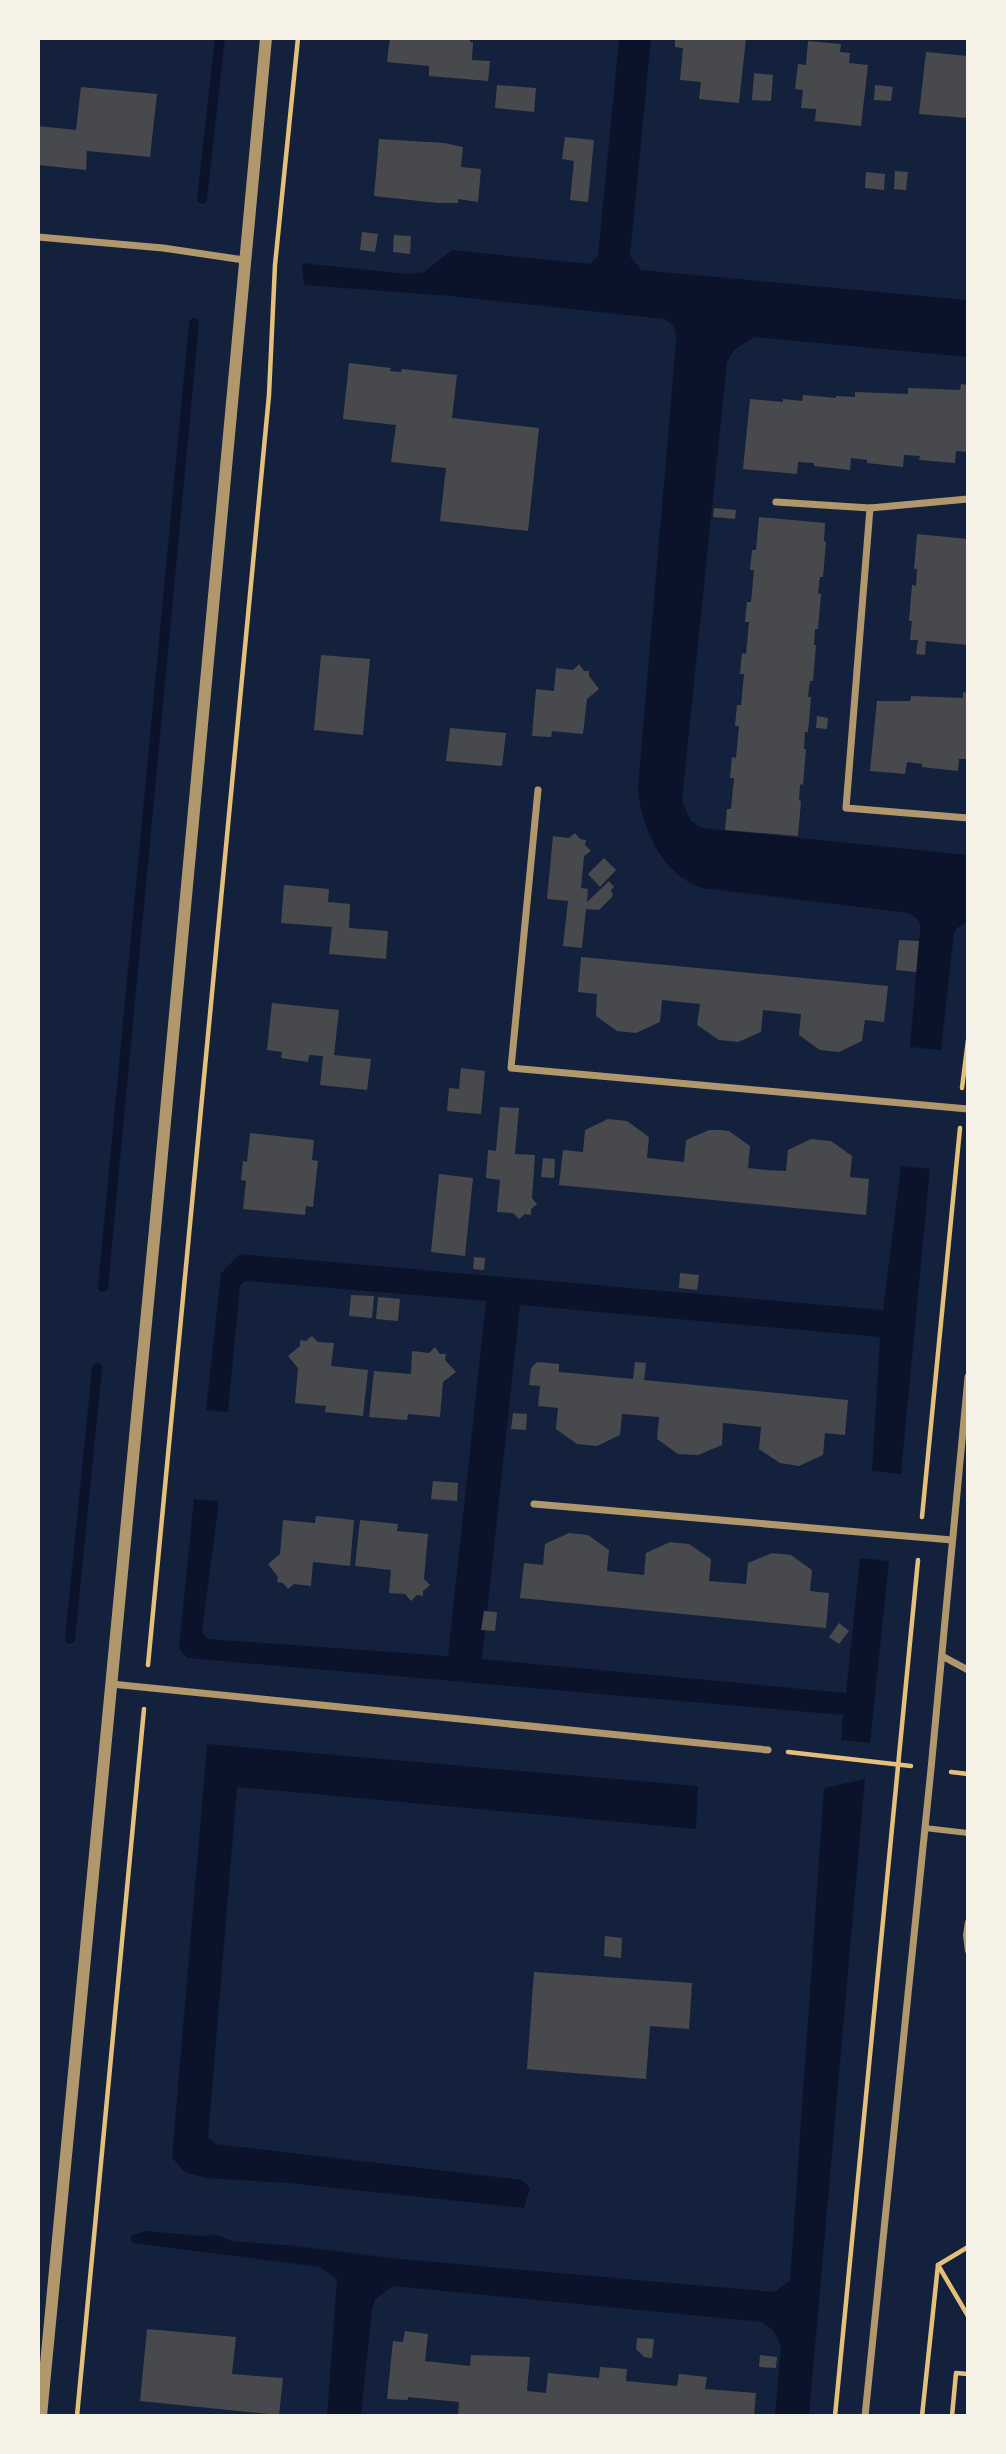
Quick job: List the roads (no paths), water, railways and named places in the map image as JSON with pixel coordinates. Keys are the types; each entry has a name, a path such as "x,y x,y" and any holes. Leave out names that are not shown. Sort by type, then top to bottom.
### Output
{"street":[{"path":"41,2416 266,38"},
{"path":"38,237 163,248 244,260"},
{"path":"776,502 870,508 968,499"},
{"path":"870,508 846,808 968,818"},
{"path":"538,790 511,1068 964,1109"},
{"path":"866,2416 968,1377"},
{"path":"534,1504 951,1540"},
{"path":"942,1656 968,1670"},
{"path":"110,1684 768,1750"},
{"path":"925,1828 968,1833"},
{"path":"968,1922 968,1951"}],"water":[{"path":"619,39 651,39 630,256 641,270 967,300 967,357 754,337 734,350 727,362 682,800 690,820 702,828 967,855 967,922 954,933 941,1050 910,1047 920,931 916,918 908,913 702,888 688,882 665,861 643,817 638,787 676,342 673,325 664,319 450,296 304,285 302,263 408,274 424,272 452,250 590,264 598,256"},
{"path":"901,1166 930,1169 901,1474 872,1471 880,1337 520,1305 482,1659 846,1693 860,1558 889,1561 870,1743 841,1740 843,1715 187,1658 179,1648 194,1499 219,1501 202,1632 208,1639 448,1656 486,1301 245,1281 240,1286 228,1412 206,1410 221,1273 240,1254 883,1310"},
{"path":"207,1744 698,1786 696,1829 237,1787 208,2138 216,2144 522,2180 530,2188 524,2208 288,2183 205,2178 185,2172 172,2158"},
{"path":"865,1779 809,2415 775,2415 781,2346 773,2330 762,2322 393,2286 375,2299 372,2310 361,2415 327,2415 337,2279 320,2267 132,2243 131,2236 146,2231 203,2236 215,2234 231,2241 390,2258 774,2292 790,2281 824,1788"}],"waterway":[{"path":"202,199 220,38"},
{"path":"103,1287 194,323"},
{"path":"70,1639 97,1368"}]}
